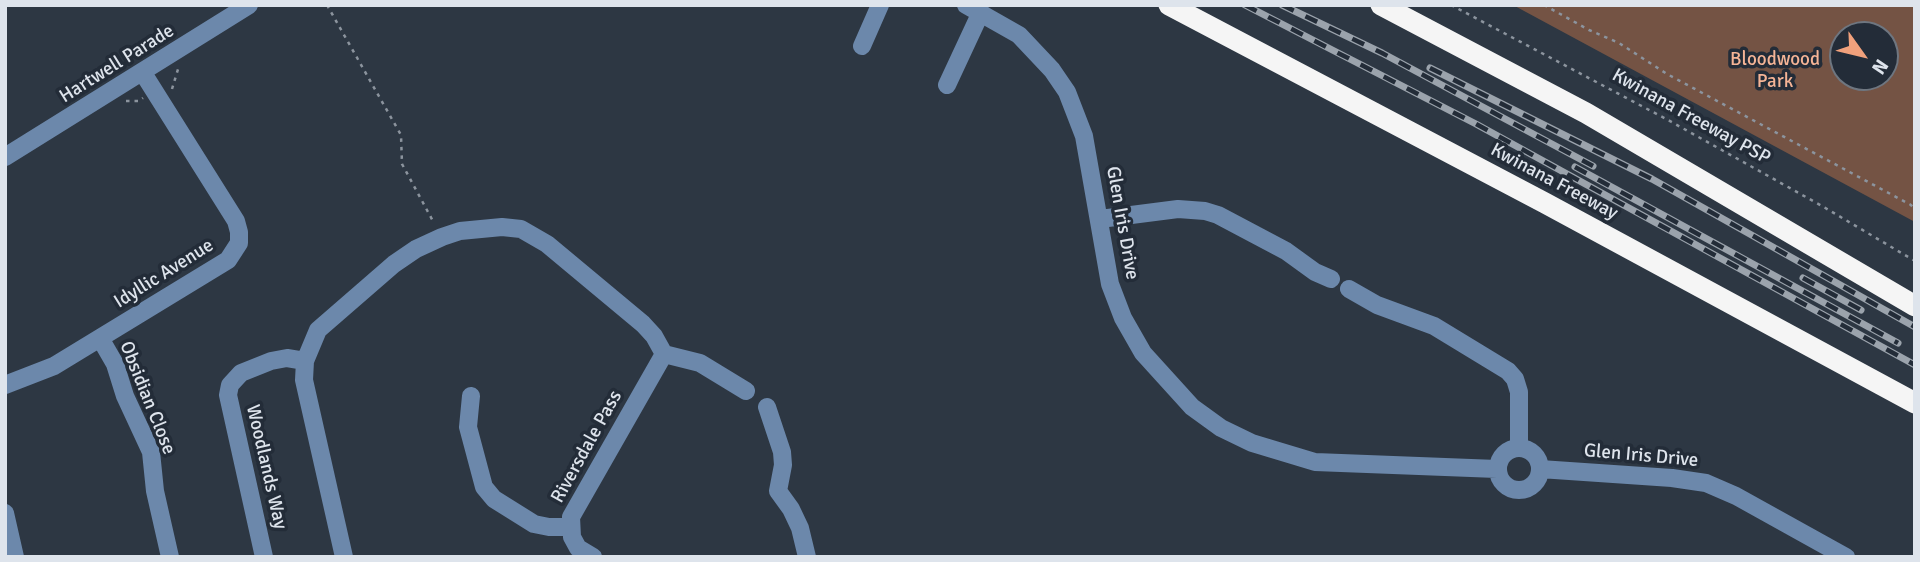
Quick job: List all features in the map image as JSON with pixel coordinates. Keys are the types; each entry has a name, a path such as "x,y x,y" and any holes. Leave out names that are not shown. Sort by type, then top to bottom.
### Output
{"highway":[{"name":"Kwinana Freeway","path":"1169,5 1915,402"},
{"path":"1381,5 1586,113 1915,306"}],"street":[{"name":"Hartwell Parade","path":"5,157 249,5"},
{"path":"862,46 880,5"},
{"path":"947,85 973,9"},
{"name":"Glen Iris Drive","path":"973,9 1019,35 1052,70 1067,92 1084,136 1110,284 1132,337 1165,380 1192,407 1222,428 1252,443 1315,462 1497,469"},
{"name":"Idyllic Avenue","path":"5,385 54,366 228,260 239,243 236,221 143,73"},
{"path":"1100,219 1178,209 1205,211 1218,215 1286,251 1315,272 1331,279"},
{"path":"344,557 304,380 305,360 318,330 331,317 394,264 416,249 442,237 502,227 521,229 535,235 643,324 654,336 664,354 700,363 746,391"},
{"path":"1349,289 1361,297 1434,326 1512,374 1520,397 1519,448"},
{"name":"Obsidian Close","path":"100,338 115,364 125,396 151,452 155,491 170,557"},
{"name":"Riversdale Pass","path":"593,557 578,548 572,537 571,517 664,354"},
{"name":"Woodlands Way","path":"264,557 228,395 230,385 241,373 271,361 286,358 305,360"},
{"path":"471,396 468,426 484,487 494,499 534,524 570,527"},
{"path":"767,407 782,452 783,465 778,491 800,528 807,557"},
{"path":"1519,448 1534,454 1540,469 1534,484 1519,491 1504,484 1497,469 1504,454 1519,448"},
{"name":"Glen Iris Drive","path":"1540,469 1672,478 1706,483 1736,496 1846,557"},
{"path":"5,513 15,557"}],"path":[{"path":"327,5 401,135 402,164 442,237"},
{"name":"Kwinana Freeway PSP","path":"1451,5 1668,120 1915,261"},
{"path":"1544,5 1619,43 1667,74 1911,205 1915,210"}],"green space":[{"name":"Bloodwood Park","path":"1513,5 1915,5 1915,222"}],"railway":[{"path":"1245,5 1476,124 1915,365"},
{"path":"1282,5 1382,53 1593,166"},
{"path":"1430,68 1652,179 1915,327"},
{"path":"1575,167 1898,343"},
{"path":"1803,278 1861,310"}]}
